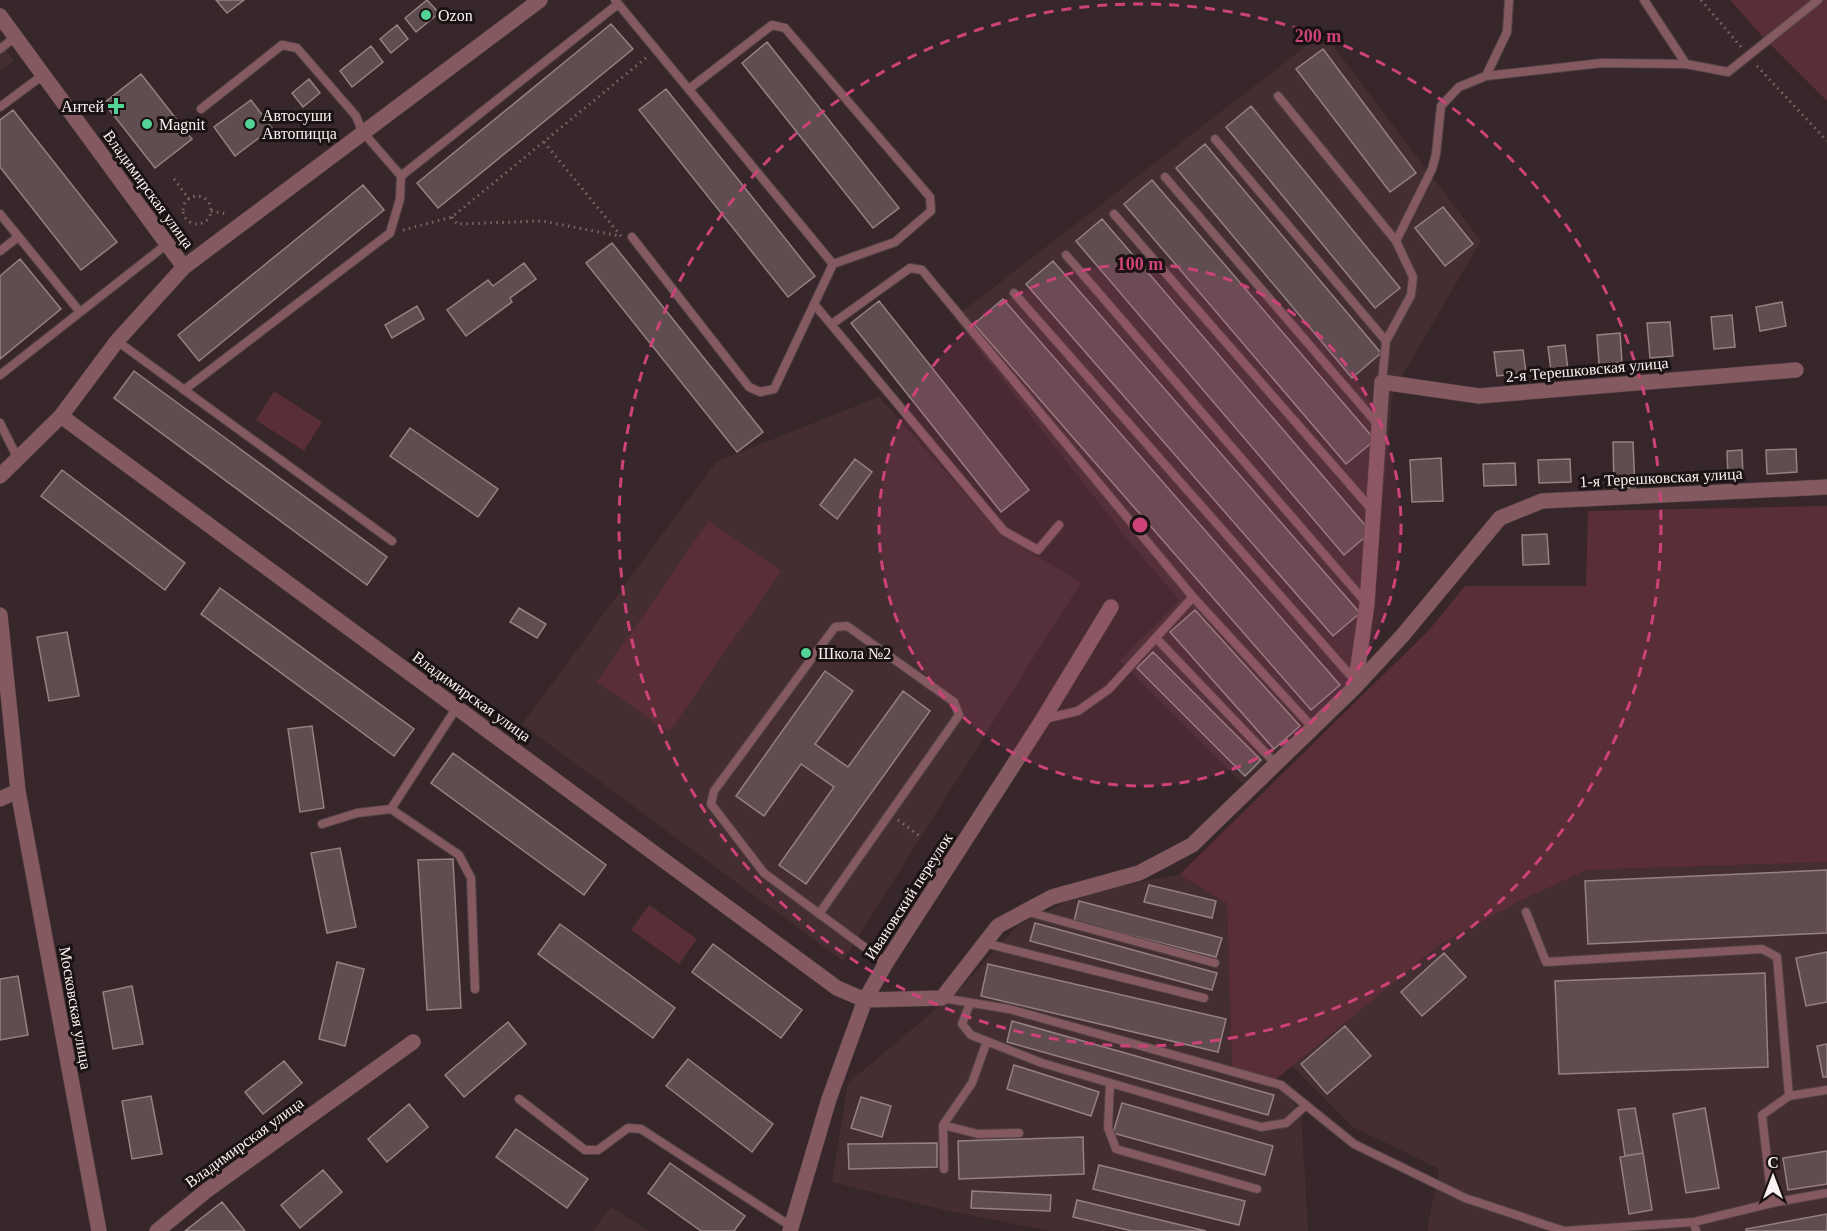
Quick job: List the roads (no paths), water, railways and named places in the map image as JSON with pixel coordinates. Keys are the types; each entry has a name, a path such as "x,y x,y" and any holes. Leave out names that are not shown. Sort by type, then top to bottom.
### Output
{"street":[{"name":"Владимирская улица","path":"2,471 18,459 61,416 117,341 184,267 362,131 540,0"},
{"name":"Владимирская улица","path":"0,16 184,267"},
{"name":"2-я Терешковская улица","path":"1382,382 1479,396 1796,370"},
{"path":"865,1000 942,998 998,926 1052,897 1139,873 1192,845 1313,728 1356,682 1367,604 1382,382"},
{"name":"Владимирская улица","path":"61,416 837,988 865,1000"},
{"name":"1-я Терешковская улица","path":"1356,682 1403,635 1500,518 1542,501 1827,487"},
{"name":"Ивановский переулок","path":"791,1229 830,1099 865,1000 886,963 1043,719 1111,607"},
{"name":"Московская улица","path":"0,615 18,791 99,1231"},
{"path":"0,799 18,791"},
{"name":"Владимирская улица","path":"157,1231 206,1191 412,1042"}],"lane":[{"path":"1486,76 1507,32 1509,0"},
{"path":"1644,0 1686,64"},
{"path":"1396,241 1432,169 1436,154 1441,106 1459,87 1486,76 1602,63 1686,64 1728,72 1818,0"},
{"path":"400,176 616,2 833,264"},
{"path":"632,237 749,387 760,392 774,389 833,264 895,242 931,211 930,197 785,28 772,25 689,89"},
{"path":"0,49 15,37"},
{"path":"184,390 390,233 400,199 400,176 362,131 356,116 297,48 282,45 201,109"},
{"path":"0,107 43,75"},
{"path":"1278,96 1396,241 1413,277 1411,295 1386,341 1382,382"},
{"path":"1215,139 1386,341"},
{"path":"1165,177 1379,427"},
{"path":"0,214 80,312"},
{"path":"1114,214 1373,512"},
{"path":"0,251 18,237"},
{"path":"0,375 167,243"},
{"path":"1066,255 1367,604"},
{"path":"832,324 910,268 922,270 1193,597 1313,728"},
{"path":"1014,293 1356,682"},
{"path":"814,304 1004,531 1038,550 1059,525"},
{"path":"117,341 392,541"},
{"path":"0,423 18,459"},
{"path":"1043,719 1078,711 1109,688 1193,597"},
{"path":"819,914 959,715 954,702 847,626 835,627 714,791 711,804 764,873 819,914 886,963"},
{"path":"1156,638 1276,764"},
{"path":"391,809 457,706"},
{"path":"322,824 357,813 391,809 459,855 471,878 475,988"},
{"path":"1025,911 1215,963"},
{"path":"1526,912 1546,962 1762,949 1777,957 1789,1096"},
{"path":"985,943 1204,998"},
{"path":"942,998 1010,1009 1281,1085 1354,1144 1465,1198 1564,1230 1695,1226 1772,1203 1827,1193"},
{"path":"970,1003 962,1024 971,1035 1042,1063 1261,1127 1286,1123 1306,1106"},
{"path":"944,1169 943,1125 972,1083 987,1041"},
{"path":"1110,1083 1108,1128 1116,1149 1257,1189"},
{"path":"1772,1203 1761,1115 1789,1096 1827,1090"},
{"path":"519,1099 585,1150 598,1150 628,1128 641,1129 791,1229"},
{"path":"943,1125 978,1134 1018,1133"}],"place":[{"name":"Ozon","path":"426,15"},
{"name":"Антей","path":"116,106"},
{"name":"Magnit","path":"147,124"},
{"name":"Автосуши Автопицца","path":"250,124"},
{"name":"Школа №2","path":"806,653"}]}
